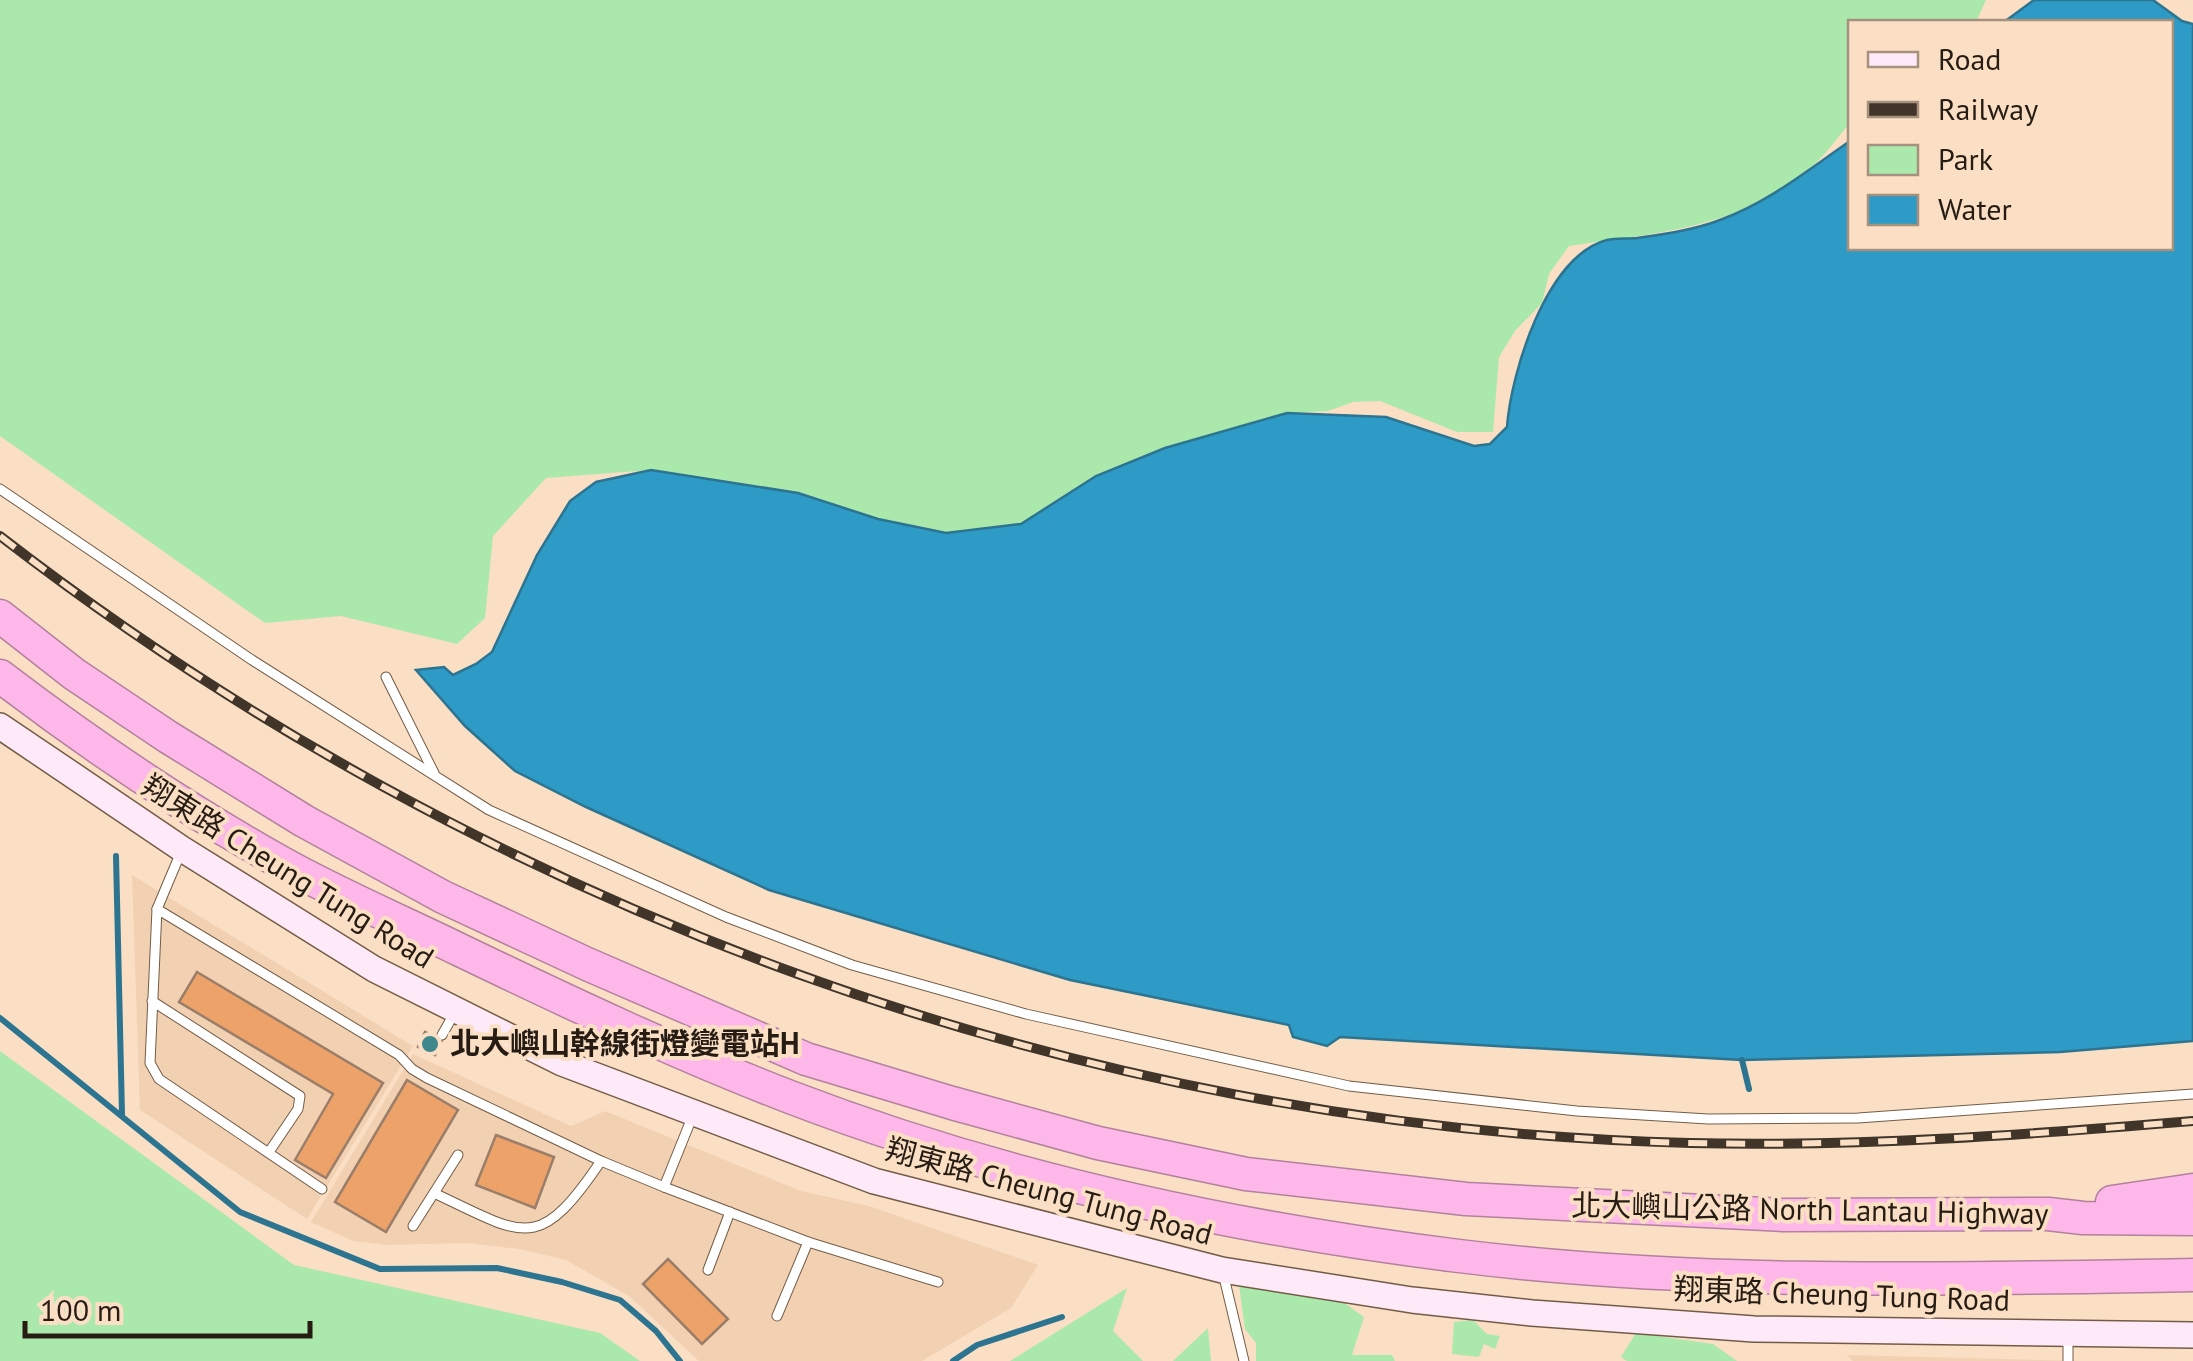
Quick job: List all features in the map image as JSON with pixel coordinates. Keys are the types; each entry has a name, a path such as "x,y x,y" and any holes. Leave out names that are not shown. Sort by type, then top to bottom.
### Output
{"highway":[{"name":"北大嶼山公路 North Lantau Highway","path":"0,616 74,674 168,737 304,821 442,896 806,1060 1098,1144 1246,1174 1466,1199 1783,1215 2048,1214 2193,1219"},
{"name":"北大嶼山公路 North Lantau Highway","path":"0,676 150,780 283,864 574,1005 792,1098 941,1147 1085,1188 1232,1220 1457,1256 1525,1262 1790,1279 2193,1275"},
{"path":"2048,1214 2193,1190"}],"main road":[{"name":"翔東路 Cheung Tung Road","path":"0,726 182,849 374,968 562,1063 874,1181 1222,1270 1412,1300 1754,1329 2193,1335"}],"lane":[{"path":"0,489 252,660 489,810 726,916 852,965 1026,1014 1349,1086 1578,1112 1708,1119 1858,1118 2193,1094"},
{"path":"386,677 436,776"},
{"path":"182,849 157,909 153,1071 159,1079 322,1189"},
{"path":"157,909 399,1055 412,1069 600,1161 808,1242 938,1282"},
{"path":"152,1001 300,1096 298,1110 269,1152"},
{"path":"442,1036 456,1010"},
{"path":"664,1187 694,1113"},
{"path":"413,1226 458,1155"},
{"path":"434,1194 499,1224 518,1230 531,1228 562,1213 600,1161"},
{"path":"708,1270 730,1212"},
{"path":"777,1316 808,1242"},
{"path":"1222,1270 1244,1361"},
{"path":"2068,1333 2068,1361"}],"shaded area":[{"path":"132,875 413,1046 307,1219 140,1110"},
{"path":"413,1054 571,1126 605,1111 801,1191 869,1206 1038,1265 1011,1308 922,1361 699,1361 629,1296 566,1260 466,1243 387,1245 353,1241 311,1222"},
{"path":"1846,1355 2080,1361 1853,1361"}],"green space":[{"path":"0,0 1986,0 1977,20 1848,20 1848,126 1815,164 1782,189 1754,205 1695,225 1569,246 1549,274 1542,303 1515,331 1499,357 1493,432 1457,432 1380,401 1353,402 1328,411 1287,413 1056,502 1021,524 946,533 651,470 546,478 493,536 485,618 457,644 341,616 265,623 0,436"},
{"path":"0,1051 294,1265 600,1333 640,1361 0,1361"},
{"path":"1239,1285 1339,1299 1364,1317 1352,1355 1392,1355 1395,1361 1256,1361 1256,1343 1245,1329"},
{"path":"1127,1288 1113,1331 1143,1361 1010,1361"},
{"path":"1473,1320 1487,1334 1500,1336 1495,1349 1484,1344 1479,1357 1452,1354 1454,1322"},
{"path":"1208,1328 1211,1361 1173,1361"},
{"path":"1636,1333 1713,1344 1737,1361 1627,1361 1621,1357"}],"water":[{"path":"2034,0 2153,0 2182,21 2193,24 2193,1041 2060,1052 1742,1060 1340,1037 1327,1046 1293,1037 1289,1025 1070,980 769,890 515,771 465,726 416,670 444,667 453,675 492,652 537,555 570,501 596,482 651,470 798,493 878,519 946,533 1021,524 1096,476 1165,448 1287,413 1386,417 1474,446 1490,444 1507,427 1516,377 1536,319 1566,268 1585,250 1607,240 1679,231 1738,213 1788,185 1848,142 1848,250 2173,250 2173,20 2007,20"}],"building":[{"path":"197,972 383,1083 326,1178 295,1160 333,1094 179,1002"},
{"name":"北大嶼山幹線街燈變電站H","path":"425,1032 442,1040 435,1055 418,1047"},
{"path":"407,1080 458,1110 386,1232 335,1202"},
{"path":"496,1135 554,1157 535,1208 476,1185"},
{"path":"668,1259 728,1319 702,1344 643,1284"}],"waterway":[{"path":"116,856 122,1114"},
{"path":"0,1018 240,1212 380,1269 497,1268 620,1300 656,1331 680,1361"},
{"path":"1742,1060 1749,1089"},
{"path":"953,1361 977,1345 1062,1317"}],"railway":[{"path":"0,536 186,668 382,786 586,888 797,974 1014,1043 1236,1095 1462,1128 1690,1143 1816,1143 2005,1135 2193,1121"}],"place":[{"name":"北大嶼山幹線街燈變電站H","path":"430,1044"}]}
